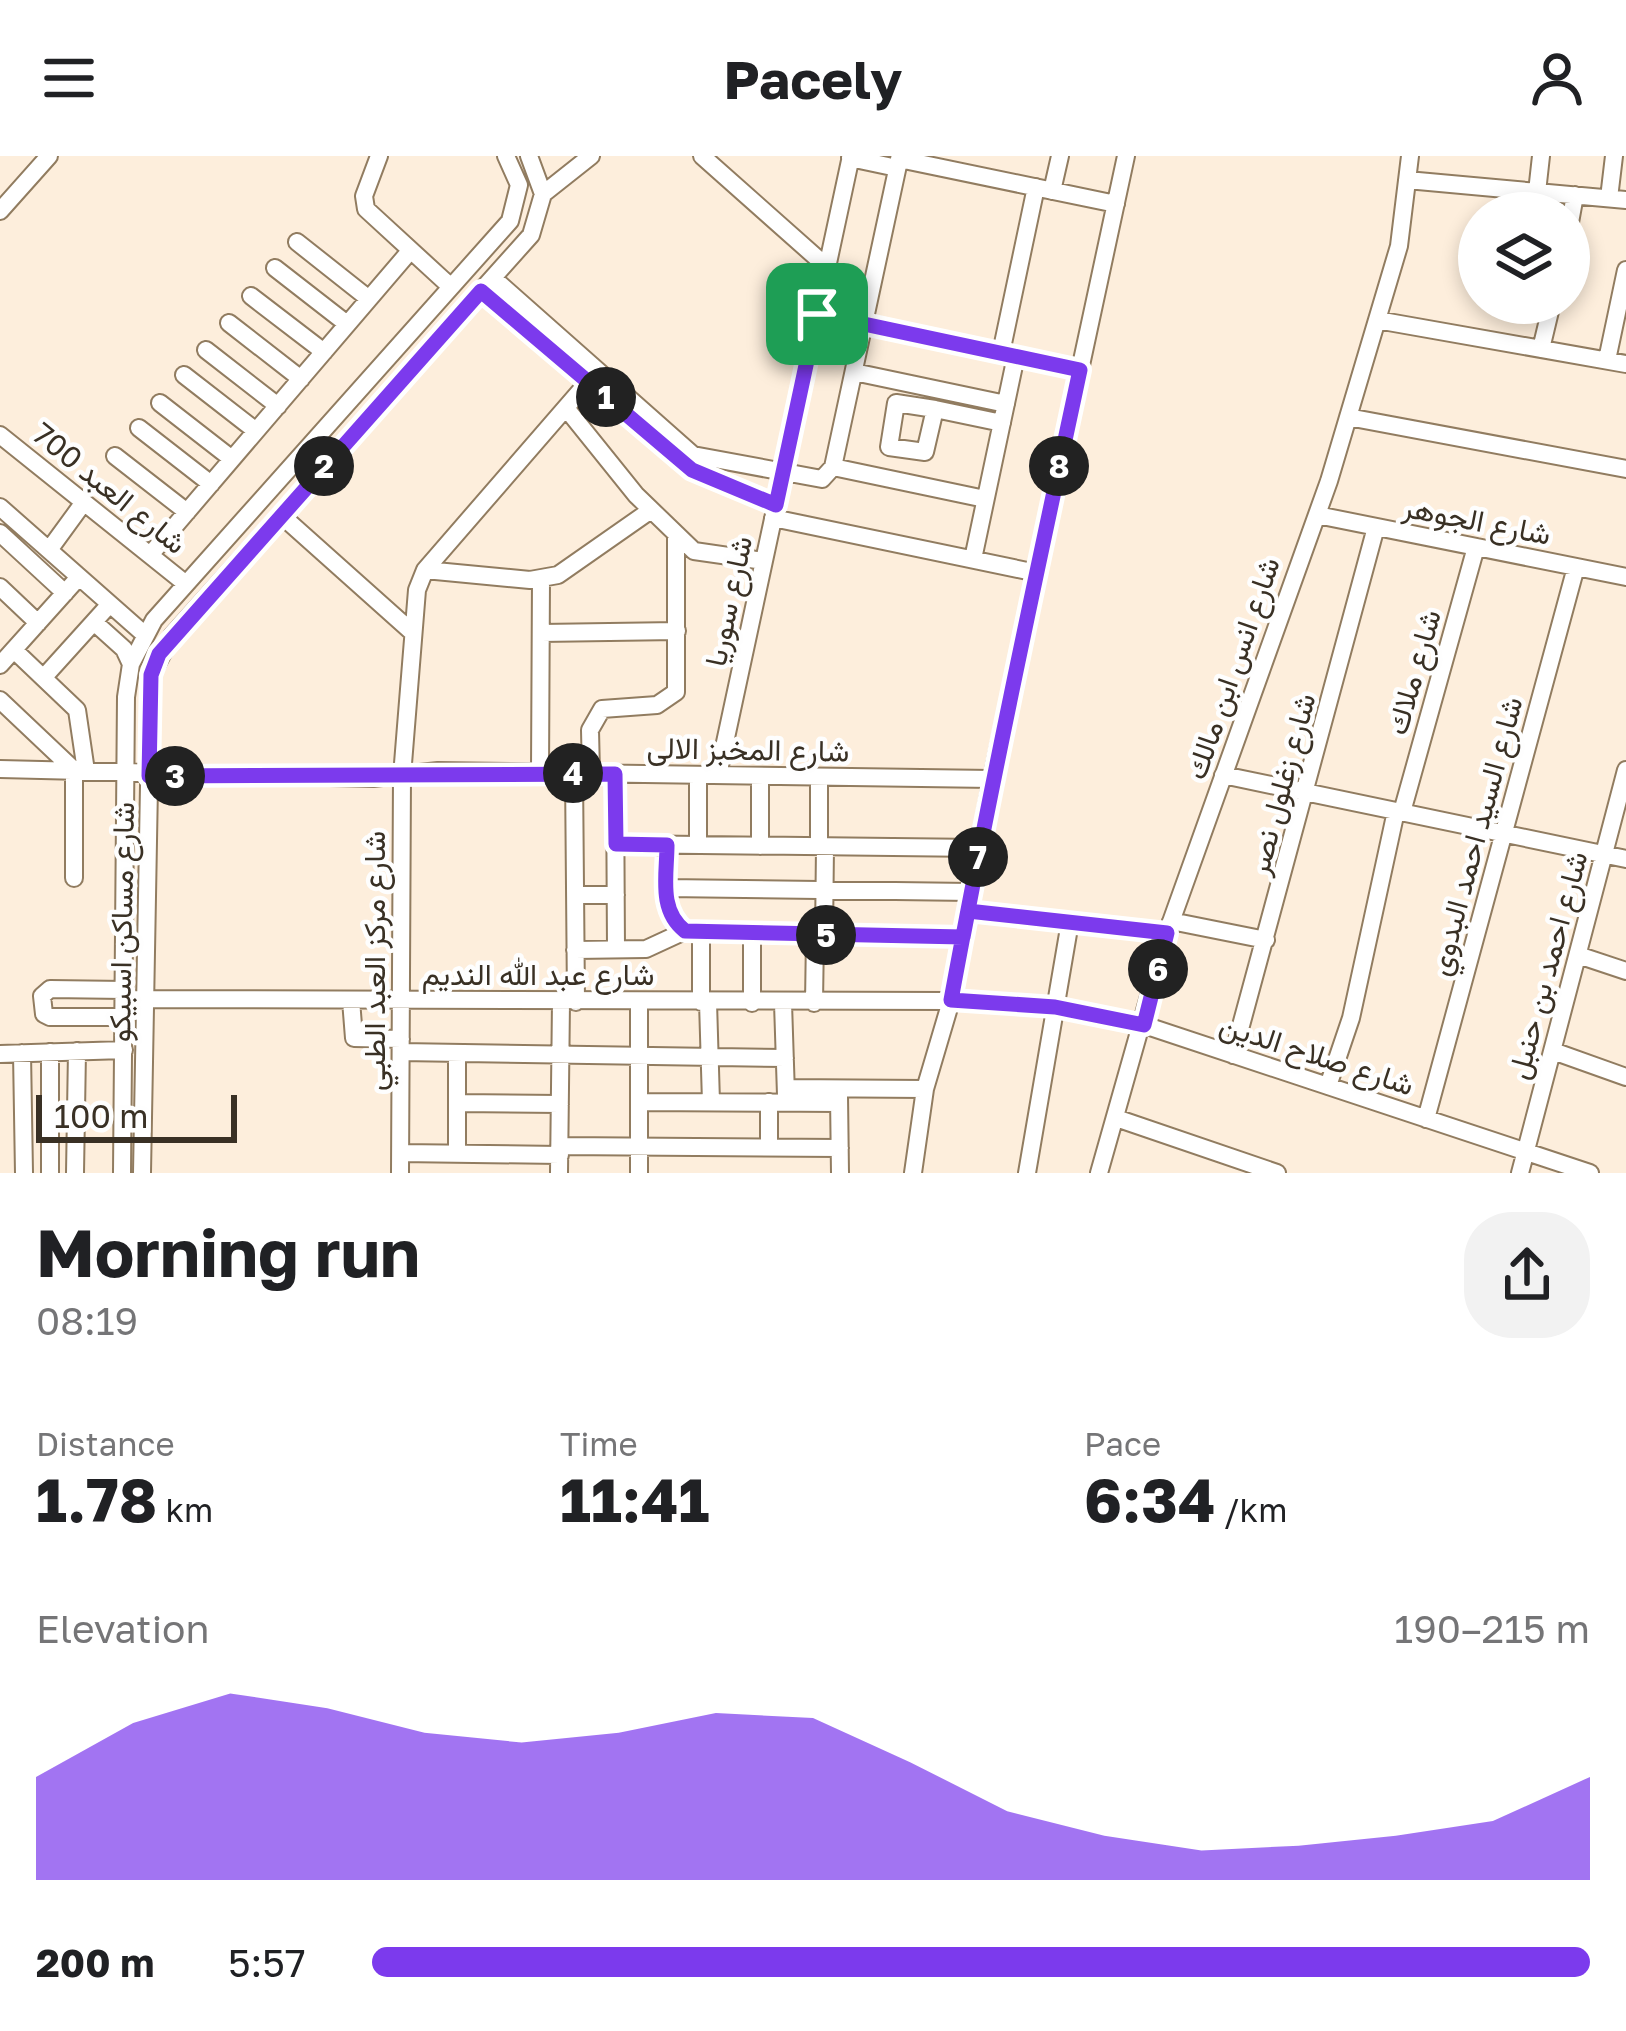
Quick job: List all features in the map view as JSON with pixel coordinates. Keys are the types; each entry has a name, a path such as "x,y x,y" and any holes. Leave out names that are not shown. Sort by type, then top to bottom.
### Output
{"street":[{"path":"0,211 49,156"},
{"path":"379,156 364,196 366,209 451,287"},
{"name":"شارع مساكن اسبيكو","path":"122,1173 125,774 131,664 144,634 186,584 509,221 519,185 506,156"},
{"path":"529,156 543,194 591,156"},
{"path":"702,156 827,267"},
{"path":"973,560 1006,404 1008,354 1044,189 1060,156"},
{"path":"913,1173 925,1089 951,1000 992,779 1126,156"},
{"name":"شارع انس ابن مالك","path":"1099,1173 1169,927 1348,417 1399,246 1410,156"},
{"path":"1407,180 1537,192 1541,156"},
{"path":"1614,156 1618,199"},
{"path":"850,157 899,161 1116,204"},
{"name":"شارع سوريا","path":"718,775 850,157"},
{"path":"487,284 693,455 814,481 833,467 899,161"},
{"name":"شارع مساكن اسبيكو","path":"142,1173 149,999 151,675 159,654 530,235 543,194"},
{"path":"297,242 369,299"},
{"path":"151,555 410,251"},
{"path":"275,268 347,324"},
{"path":"1606,361 1626,270"},
{"path":"487,284 589,382 692,470 775,512 1037,573"},
{"path":"251,296 324,352"},
{"path":"817,314 1080,370"},
{"path":"1377,320 1626,364"},
{"path":"229,322 301,379"},
{"path":"1541,349 1547,324"},
{"path":"206,350 278,406"},
{"path":"854,372 1006,404"},
{"path":"184,375 256,431"},
{"name":"شارع مركز العبد الطبي","path":"400,1173 402,776 410,729 412,632 425,570 589,382"},
{"path":"160,403 232,459"},
{"path":"566,408 651,510 700,554 764,561"},
{"path":"934,409 1002,423"},
{"path":"1348,417 1626,469"},
{"path":"139,428 211,484"},
{"name":"شارع العبد 700","path":"3,442 186,584"},
{"path":"115,456 187,512"},
{"path":"833,467 986,499"},
{"path":"49,550 84,502"},
{"path":"0,507 144,634"},
{"path":"425,570 541,579 573,568 651,510"},
{"path":"281,514 412,632"},
{"name":"شارع الجوهر","path":"1317,515 1626,577"},
{"name":"شارع زغلول نصر","path":"1233,1055 1308,792 1376,527"},
{"path":"0,533 65,592"},
{"path":"560,1158 560,1057 575,950 583,773 590,730 602,709 657,705 676,692 676,534"},
{"name":"شارع ملاك","path":"1328,1086 1351,1018 1399,812 1476,547"},
{"name":"شارع السيد احمد البدوي","path":"1426,1119 1576,567"},
{"path":"0,665 79,577"},
{"path":"539,772 541,579"},
{"path":"3,598 38,623"},
{"path":"44,677 110,604"},
{"path":"94,622 124,649 131,664"},
{"path":"541,633 677,632"},
{"path":"14,650 76,710 80,770 74,878"},
{"path":"0,700 80,770"},
{"name":"شارع المخبز الالى","path":"0,769 149,776 402,776 438,771 992,779"},
{"name":"شارع احمد بن حنبل","path":"1520,1173 1626,770"},
{"path":"615,774 616,949"},
{"path":"698,775 698,845"},
{"path":"1223,775 1626,859"},
{"path":"760,776 760,846"},
{"path":"814,1003 825,890 819,777"},
{"path":"616,844 980,848"},
{"path":"667,845 672,921 693,932"},
{"path":"667,888 971,892"},
{"path":"575,895 616,895"},
{"path":"968,911 1266,940"},
{"path":"1027,1173 1070,922"},
{"path":"575,950 660,946 693,932 963,937"},
{"path":"693,932 705,1002 711,1102"},
{"path":"752,934 752,1003"},
{"path":"1578,955 1626,971"},
{"path":"46,990 124,1003 50,1017 43,1006 46,990"},
{"name":"شارع عبد الله النديم","path":"124,1003 149,999 951,1000"},
{"path":"351,1000 354,1038 457,1054 785,1058"},
{"name":"شارع صلاح الدين","path":"951,1000 1055,1007 1144,1025 1590,1173"},
{"path":"638,1173 639,1002"},
{"path":"770,1147 785,1058 783,1003"},
{"path":"0,1054 124,1049"},
{"path":"75,1173 77,1051"},
{"path":"1553,1051 1626,1077"},
{"path":"50,1052 50,1173"},
{"path":"22,1053 24,1173"},
{"path":"457,1054 457,1153"},
{"path":"639,1102 925,1089"},
{"path":"839,1095 840,1173"},
{"path":"457,1102 560,1104"},
{"path":"1116,1118 1276,1173"},
{"path":"400,1153 560,1158 638,1146 840,1148"}],"route":[{"path":"817,314 776,505 692,470 481,291 159,654 149,697 149,776 388,778 438,771 615,774 616,844 667,845 666,906 672,921 685,931 963,937 968,911 1167,933 1144,1025 1055,1007 951,1000 968,911 992,779 1080,370 817,314"}]}
